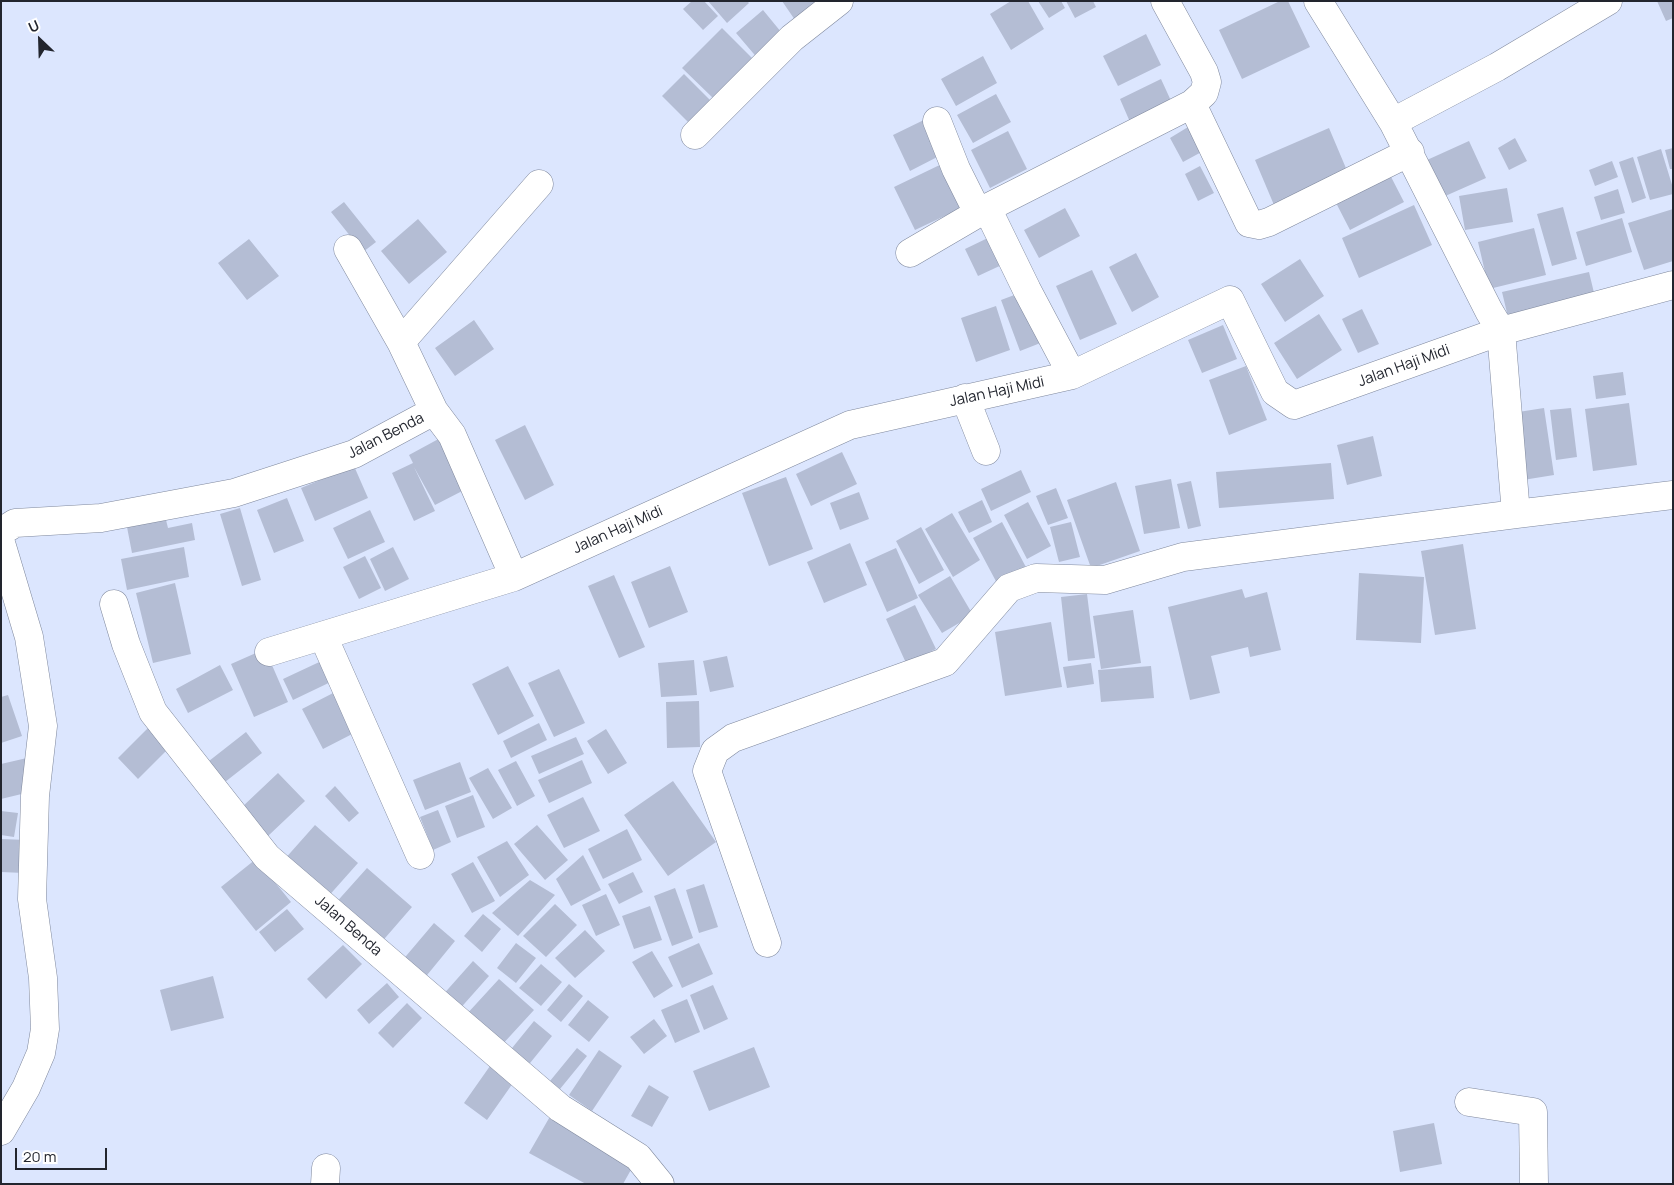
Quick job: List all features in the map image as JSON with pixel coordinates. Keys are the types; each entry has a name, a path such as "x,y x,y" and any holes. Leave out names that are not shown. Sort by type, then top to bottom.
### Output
{"street":[{"path":"695,135 792,38 839,1"},
{"path":"910,253 983,210 1192,104 1204,93 1207,82 1204,72 1165,1"},
{"path":"1318,1 1410,152 1489,311 1501,331 1516,514"},
{"path":"1393,122 1497,67 1608,1"},
{"path":"1192,104 1249,223 1259,225 1269,222 1410,152"},
{"path":"937,121 956,169 983,210 1072,375"},
{"path":"401,342 539,184"},
{"name":"Jalan Benda","path":"1,534 15,523 101,518 234,493 354,454 434,412 401,342 348,249"},
{"name":"Jalan Haji Midi","path":"269,652 514,578 850,424 1072,375 1230,300 1275,392 1294,405 1501,331 1673,285"},
{"path":"964,398 986,451"},
{"path":"434,412 452,435 514,578"},
{"path":"767,943 707,771 715,751 733,738 945,662 1009,588 1036,578 1105,580 1182,557 1673,495"},
{"path":"1,543 29,637 43,726 35,796 32,899 43,978 45,1029 40,1053 26,1088 1,1131"},
{"name":"Jalan Benda","path":"114,604 126,644 153,712 267,857 560,1108 638,1157 660,1184"},
{"path":"323,636 420,855"},
{"path":"1469,1102 1533,1112 1534,1184"}],"building":[{"path":"692,1 704,1 718,16 703,30 683,9"},
{"path":"708,1 747,1 749,3 727,23"},
{"path":"782,1 823,1 795,20"},
{"path":"1011,1 1028,1 1044,29 1011,50 990,14"},
{"path":"1038,1 1061,1 1065,8 1049,18"},
{"path":"1066,1 1093,1 1096,7 1075,18"},
{"path":"1280,1 1288,1 1310,47 1242,79 1219,30"},
{"path":"1657,1 1673,1 1673,18 1666,21"},
{"path":"763,10 786,38 759,60 736,33"},
{"path":"722,28 753,59 714,99 682,68"},
{"path":"1146,34 1161,65 1118,86 1103,56"},
{"path":"983,56 997,83 956,106 941,79"},
{"path":"684,74 715,105 693,127 662,96"},
{"path":"1161,79 1172,103 1130,122 1120,99"},
{"path":"996,94 1011,122 973,143 957,115"},
{"path":"930,117 947,152 910,171 893,135"},
{"path":"1193,124 1207,149 1183,162 1170,138"},
{"path":"1329,128 1348,173 1274,205 1255,160"},
{"path":"1008,131 1027,169 990,188 971,150"},
{"path":"1515,138 1527,161 1509,170 1498,148"},
{"path":"1469,141 1486,178 1443,197 1427,160"},
{"path":"1673,148 1673,169 1670,169 1665,150"},
{"path":"1661,149 1673,188 1673,194 1650,200 1637,157"},
{"path":"1633,157 1646,198 1632,203 1619,162"},
{"path":"948,161 968,205 915,230 894,187"},
{"path":"1612,161 1618,177 1595,186 1589,170"},
{"path":"1200,166 1214,193 1198,201 1185,174"},
{"path":"1388,171 1404,202 1350,230 1334,199"},
{"path":"1507,188 1513,222 1465,230 1459,196"},
{"path":"1618,189 1625,213 1601,220 1594,197"},
{"path":"344,202 376,242 363,252 331,212"},
{"path":"1414,205 1432,245 1359,278 1342,238"},
{"path":"1563,207 1577,259 1552,266 1537,214"},
{"path":"1065,208 1080,236 1039,258 1024,230"},
{"path":"1673,209 1673,261 1644,270 1628,223"},
{"path":"1622,218 1632,252 1586,266 1576,232"},
{"path":"418,219 447,252 409,284 381,251"},
{"path":"1534,228 1546,275 1489,289 1478,242"},
{"path":"994,235 1006,263 978,276 965,249"},
{"path":"249,239 279,276 247,300 218,263"},
{"path":"1136,253 1159,297 1132,312 1109,267"},
{"path":"1300,259 1324,296 1285,322 1261,284"},
{"path":"1092,270 1117,324 1080,340 1056,286"},
{"path":"1589,272 1595,297 1508,317 1502,292"},
{"path":"1025,291 1043,342 1020,351 1001,300"},
{"path":"996,306 1010,350 976,362 961,318"},
{"path":"1362,309 1379,344 1358,353 1342,319"},
{"path":"1319,314 1342,350 1297,379 1274,343"},
{"path":"474,320 494,349 455,376 435,348"},
{"path":"1223,325 1237,359 1202,373 1188,340"},
{"path":"1246,366 1267,420 1229,435 1209,380"},
{"path":"1623,372 1626,395 1596,399 1593,376"},
{"path":"1629,403 1637,465 1593,471 1585,409"},
{"path":"1544,408 1554,475 1523,480 1512,413"},
{"path":"1571,408 1577,457 1556,460 1550,410"},
{"path":"525,425 554,485 525,500 495,440"},
{"path":"444,436 470,487 435,505 414,467 435,511 414,521 392,473 413,463 409,455"},
{"path":"1373,436 1382,476 1347,485 1337,445"},
{"path":"842,452 857,484 811,506 796,474"},
{"path":"1331,463 1334,499 1219,508 1216,472"},
{"path":"354,466 368,498 315,521 301,488"},
{"path":"1021,470 1031,492 991,511 981,489"},
{"path":"786,477 813,549 769,566 742,493"},
{"path":"1171,479 1180,528 1144,534 1135,486"},
{"path":"1191,481 1201,526 1188,529 1177,484"},
{"path":"1116,482 1140,551 1091,568 1067,500"},
{"path":"1056,488 1068,518 1048,525 1036,496"},
{"path":"859,492 869,519 840,530 830,503"},
{"path":"287,498 304,541 274,553 257,510"},
{"path":"982,500 992,522 969,533 958,512"},
{"path":"1028,502 1051,546 1027,559 1004,515"},
{"path":"240,508 261,580 242,586 220,514"},
{"path":"370,510 385,542 348,559 333,528"},
{"path":"952,513 980,560 953,577 925,529"},
{"path":"166,520 168,528 192,523 195,540 132,553 127,527"},
{"path":"1002,522 1028,571 999,587 973,538"},
{"path":"1071,522 1080,557 1059,562 1050,527"},
{"path":"921,527 944,570 919,584 896,541"},
{"path":"850,543 867,585 824,603 807,562"},
{"path":"1463,544 1476,629 1435,635 1421,551"},
{"path":"184,547 189,577 127,590 121,559"},
{"path":"393,547 409,579 385,591 370,559"},
{"path":"896,548 918,598 887,612 865,562"},
{"path":"365,556 381,588 359,599 343,567"},
{"path":"670,566 688,612 649,628 631,582"},
{"path":"1359,573 1424,577 1421,643 1356,640"},
{"path":"614,575 645,647 619,658 588,586"},
{"path":"950,576 973,615 942,633 918,595"},
{"path":"175,583 191,654 153,663 136,593"},
{"path":"1242,589 1245,598 1267,592 1281,650 1250,657 1248,647 1211,656 1220,693 1190,700 1168,607"},
{"path":"1087,594 1095,658 1068,661 1061,597"},
{"path":"915,605 936,649 906,663 886,619"},
{"path":"1133,610 1141,663 1101,669 1093,616"},
{"path":"1051,622 1062,687 1005,696 995,632"},
{"path":"265,649 288,702 254,717 231,664"},
{"path":"727,656 734,687 710,692 703,661"},
{"path":"330,657 339,678 293,700 283,679"},
{"path":"694,660 697,695 661,697 658,663"},
{"path":"1091,663 1094,684 1067,688 1063,667"},
{"path":"220,665 233,690 188,713 176,689"},
{"path":"508,666 534,716 498,735 472,684"},
{"path":"1151,666 1154,698 1101,702 1098,670"},
{"path":"559,669 585,723 554,737 528,683"},
{"path":"339,690 360,730 323,749 302,709"},
{"path":"8,695 22,736 1,743 1,697"},
{"path":"699,701 700,747 667,748 666,702"},
{"path":"539,723 547,740 511,758 503,741"},
{"path":"151,725 172,745 138,779 118,758"},
{"path":"606,729 627,763 608,774 587,741"},
{"path":"246,732 262,753 225,782 209,761"},
{"path":"576,737 584,754 539,774 531,756"},
{"path":"27,758 34,791 1,799 1,764"},
{"path":"582,760 592,783 549,803 538,780"},
{"path":"516,761 535,796 517,806 498,770"},
{"path":"460,762 471,792 425,810 413,780"},
{"path":"488,768 512,808 493,819 469,778"},
{"path":"278,773 305,801 268,836 241,808"},
{"path":"673,781 716,842 668,876 624,815"},
{"path":"335,786 359,813 349,822 325,796"},
{"path":"473,795 485,827 457,838 445,806"},
{"path":"583,797 600,831 564,848 547,815"},
{"path":"438,810 451,842 433,850 420,817"},
{"path":"1,811 18,813 14,837 1,835"},
{"path":"315,825 358,863 326,899 283,861"},
{"path":"537,825 568,860 545,880 514,844"},
{"path":"627,829 642,860 603,879 588,849"},
{"path":"1,839 27,840 24,873 1,872"},
{"path":"507,841 529,875 500,897 477,857"},
{"path":"583,855 601,890 571,906 556,879"},
{"path":"256,859 291,902 256,931 221,887"},
{"path":"473,862 495,901 472,913 451,874"},
{"path":"367,868 412,907 379,945 333,906"},
{"path":"633,872 643,892 619,904 608,884"},
{"path":"530,880 555,895 518,936 492,913"},
{"path":"704,884 718,927 699,933 686,890"},
{"path":"675,888 693,938 672,946 654,896"},
{"path":"606,894 620,925 596,936 582,905"},
{"path":"555,904 577,925 546,957 523,936"},
{"path":"650,906 662,940 634,949 622,916"},
{"path":"287,909 304,929 275,952 259,932"},
{"path":"483,914 501,929 482,952 464,936"},
{"path":"434,923 455,941 423,980 401,962"},
{"path":"585,930 605,951 575,978 555,958"},
{"path":"516,943 536,958 516,983 497,968"},
{"path":"699,943 713,974 682,988 668,957"},
{"path":"343,945 362,964 326,999 307,979"},
{"path":"652,951 673,986 654,998 632,962"},
{"path":"473,961 489,976 457,1012 441,997"},
{"path":"541,964 562,982 541,1006 519,988"},
{"path":"213,976 224,1018 171,1031 160,990"},
{"path":"499,979 534,1010 500,1047 465,1016"},
{"path":"387,983 399,997 369,1024 357,1010"},
{"path":"569,984 583,996 561,1022 547,1010"},
{"path":"713,985 728,1019 704,1030 690,995"},
{"path":"687,999 700,1032 675,1043 661,1010"},
{"path":"588,1000 609,1017 589,1042 568,1025"},
{"path":"407,1003 422,1018 393,1048 378,1033"},
{"path":"654,1019 667,1036 644,1054 630,1037"},
{"path":"534,1021 552,1036 526,1068 508,1053"},
{"path":"754,1047 770,1087 709,1111 693,1071"},
{"path":"577,1048 587,1056 560,1089 550,1081"},
{"path":"599,1050 622,1066 592,1111 569,1095"},
{"path":"490,1066 513,1083 487,1120 464,1103"},
{"path":"649,1085 669,1097 652,1127 631,1116"},
{"path":"552,1113 637,1159 623,1184 586,1184 529,1153"},
{"path":"1434,1123 1442,1164 1400,1172 1393,1131"}]}
